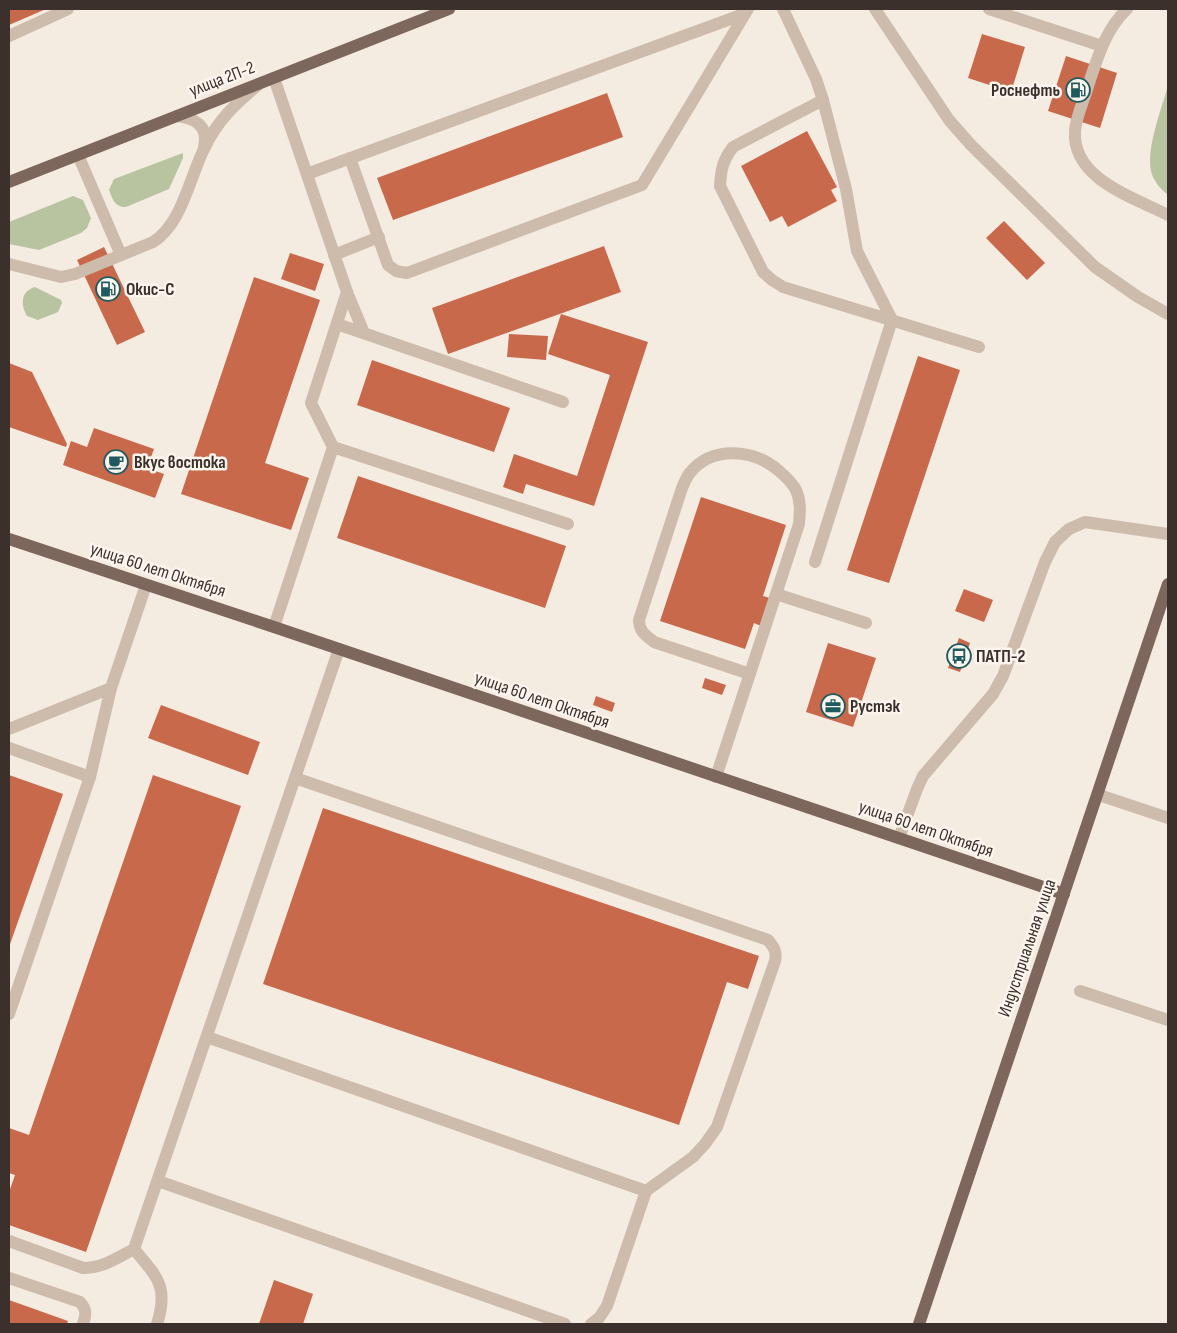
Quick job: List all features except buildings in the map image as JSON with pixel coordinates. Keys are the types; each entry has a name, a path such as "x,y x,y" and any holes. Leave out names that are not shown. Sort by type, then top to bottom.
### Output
{"main road":[{"name":"улица 2П-2","path":"9,182 448,9"},
{"name":"улица 60 лет Октября","path":"9,540 274,627 1064,894"},
{"name":"Индустриальная улица","path":"919,1324 1099,795 1168,584"}],"street":[{"path":"9,36 68,9"},
{"path":"783,9 816,79 823,100 846,189 856,251 892,320 815,562"},
{"path":"876,9 949,120 971,145 1095,267 1138,297 1168,314"},
{"path":"990,9 1102,46"},
{"path":"1127,9 1118,18 1102,46 1075,129 1075,146 1083,162 1101,181 1168,214"},
{"path":"306,174 746,12"},
{"path":"350,158 388,265 396,271 407,273 642,185 746,12"},
{"path":"274,78 347,292 364,334"},
{"path":"9,264 61,277 75,274 158,239 173,223 204,149 223,118 235,104 260,84"},
{"path":"823,100 733,147 725,157 720,186 763,272 784,287 979,348"},
{"path":"177,116 187,117 202,128 205,133 204,149"},
{"path":"78,154 121,255"},
{"path":"334,254 378,237"},
{"path":"274,627 333,447 311,403 347,292"},
{"path":"337,324 563,402"},
{"path":"333,447 568,524"},
{"path":"716,777 750,674 799,524 801,507 796,490 786,476 769,462 749,455 730,453 712,457 689,474 682,488 639,620 639,629 654,642 750,674"},
{"path":"899,838 916,789 924,776 993,694 1003,676 1045,562 1055,542 1069,528 1085,522 1168,534"},
{"path":"9,1014 90,777 111,688 146,585"},
{"path":"776,594 866,623"},
{"path":"9,1241 83,1268 95,1268 106,1264 134,1249 339,649"},
{"path":"9,729 111,688"},
{"path":"9,748 90,777"},
{"path":"295,778 768,940 774,947 775,961 717,1127 705,1144 692,1157 646,1191 607,1306 599,1318 591,1324"},
{"path":"1099,795 1168,818"},
{"path":"1080,991 1168,1020"},
{"path":"207,1037 646,1191"},
{"path":"158,1181 565,1324"},
{"path":"134,1249 160,1285 162,1296 161,1309 156,1324"},
{"path":"9,1278 80,1302 84,1307 86,1315 83,1324"}],"green space":[{"path":"1168,85 1168,195 1153,177 1150,156 1154,131"},
{"path":"183,153 183,158 169,189 126,207 119,206 115,202 109,190 114,179"},
{"path":"73,196 83,200 91,218 87,228 81,233 39,250 9,244 9,222"},
{"path":"35,287 61,300 62,303 58,312 38,320 27,316 23,307 23,298 30,289"}],"place":[{"name":"Роснефть","path":"1078,90"},
{"name":"Окис-С","path":"108,289"},
{"name":"Вкус востока","path":"116,462"},
{"name":"ПАТП-2","path":"959,656"},
{"name":"Рустэк","path":"833,706"}]}
